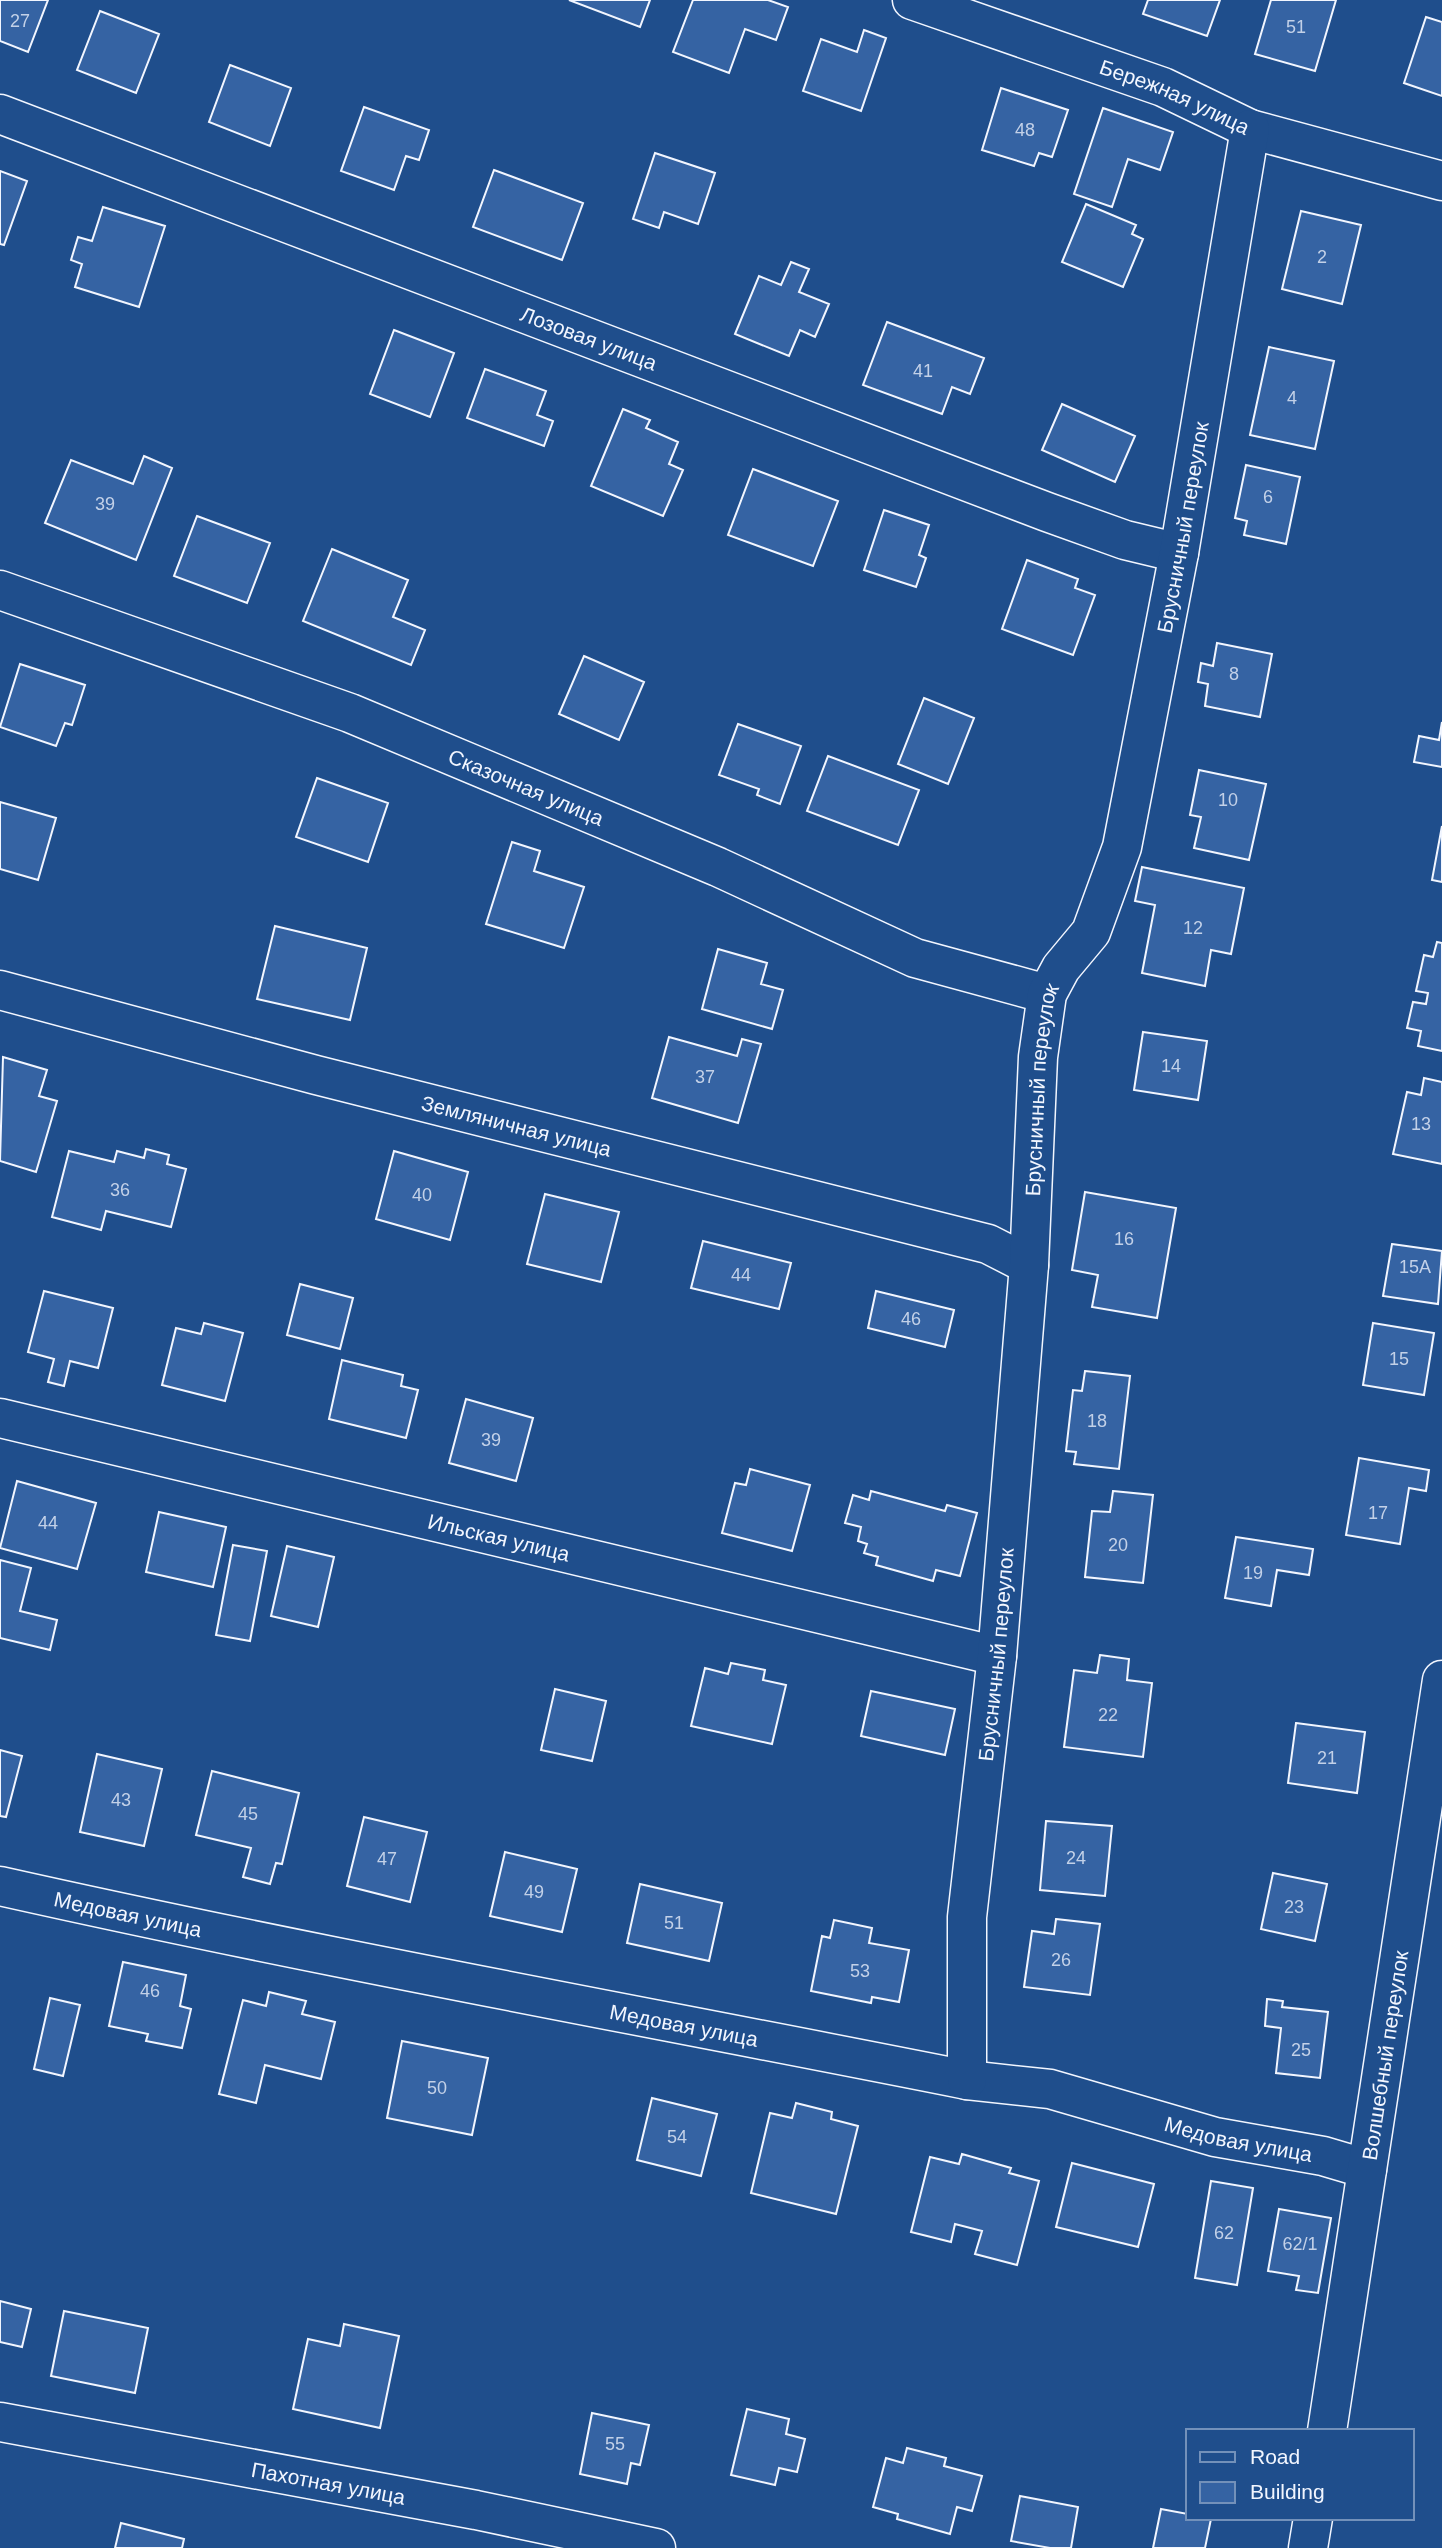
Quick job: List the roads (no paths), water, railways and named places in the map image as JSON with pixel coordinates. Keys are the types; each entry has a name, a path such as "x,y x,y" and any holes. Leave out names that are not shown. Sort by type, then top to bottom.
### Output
{"street":[{"name":"Бережная улица","path":"912,0 1163,88 1250,129 1442,181"},
{"name":"Лозовая улица","path":"0,114 1047,512 1125,540 1179,553"},
{"name":"Брусничный переулок","path":"968,2080 967,1917 997,1656 1029,1265 1038,1057 1047,994 1061,968 1091,932 1122,847 1179,553 1250,129"},
{"name":"Сказочная улица","path":"0,590 349,713 718,867 915,958 1047,994"},
{"name":"Земляничная улица","path":"0,990 329,1078 988,1244 1029,1265"},
{"name":"Ильская улица","path":"0,1418 997,1656"},
{"name":"Волшебный переулок","path":"1327,2429 1442,1679"},
{"name":"Медовая улица","path":"0,1886 310,1954 968,2080 1050,2089 1216,2137 1323,2156 1367,2169"},
{"name":"Пахотная улица","path":"0,2422 476,2510 656,2548"},
{"path":"1308,2548 1313,2520"}]}
